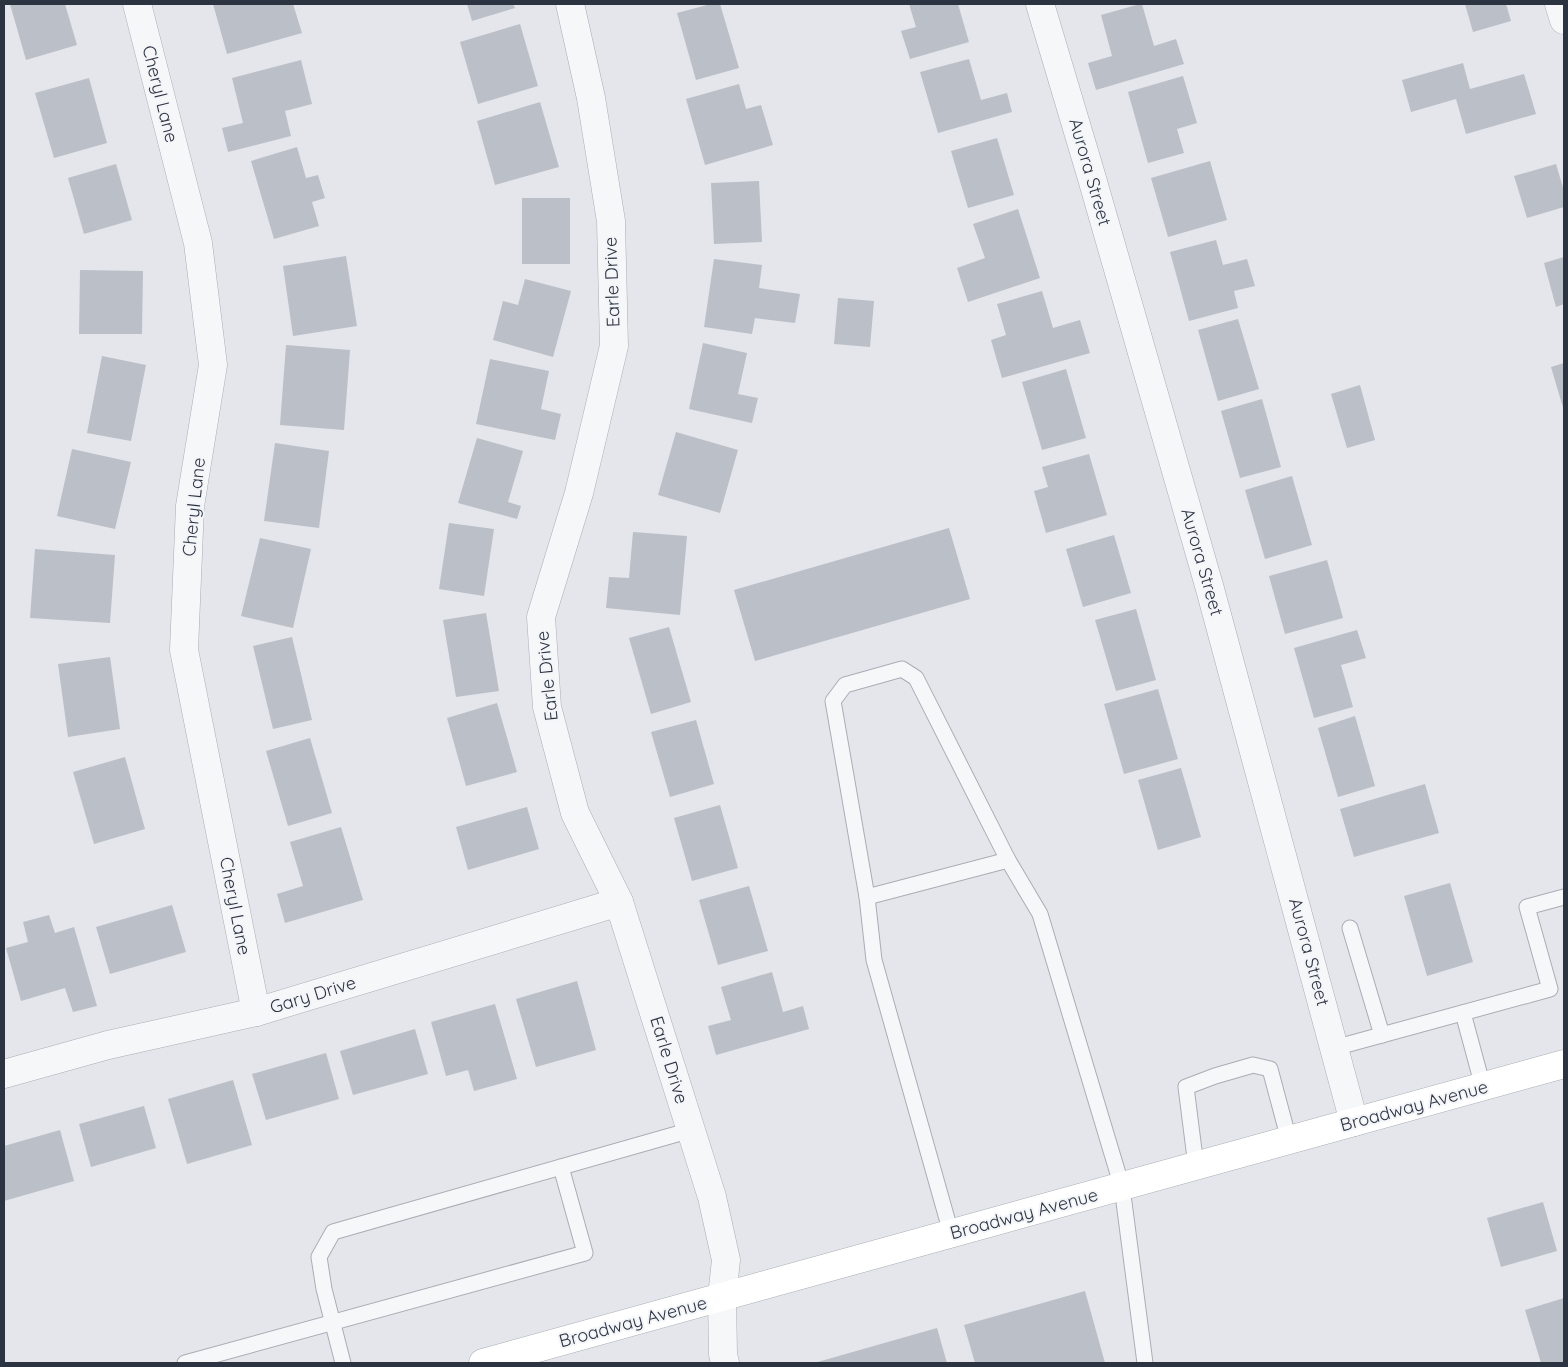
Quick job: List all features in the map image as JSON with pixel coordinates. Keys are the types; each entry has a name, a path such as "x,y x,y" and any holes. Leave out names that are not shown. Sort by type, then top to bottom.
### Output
{"main road":[{"name":"Broadway Avenue","path":"483,1363 1564,1064"}],"street":[{"name":"Cheryl Lane","path":"137,4 198,243 214,365 190,506 184,650 256,1012"},
{"name":"Earle Drive","path":"570,4 591,98 611,221 614,346 579,492 541,617 547,707 575,813 619,902 712,1197 726,1260 722,1297 722,1354 725,1363"},
{"name":"Aurora Street","path":"1040,4 1094,184 1210,589 1354,1122"},
{"path":"1559,4 1564,20"},
{"name":"Gary Drive","path":"4,1074 108,1044 256,1012 619,902"}],"lane":[{"path":"951,1234 874,960 867,897 833,701 846,685 902,669 916,678 1008,860 1040,914 1122,1187 1146,1363"},
{"path":"867,897 1008,860"},
{"path":"1334,1048 1557,987 1527,907 1564,896"},
{"path":"1350,928 1382,1035"},
{"path":"1463,1012 1483,1087"},
{"path":"1196,1166 1186,1087 1253,1065 1270,1069 1288,1140"},
{"path":"343,1363 324,1289 319,1257 333,1232 691,1130"},
{"path":"185,1363 585,1253 561,1167"}],"building":[{"path":"10,4 65,4 77,45 26,60"},
{"path":"213,4 293,4 302,33 227,54"},
{"path":"467,4 513,4 515,8 472,21"},
{"path":"711,4 720,4 739,68 696,80 677,13"},
{"path":"909,4 958,4 969,42 910,59 901,31 916,27"},
{"path":"1142,4 1154,46 1176,39 1184,64 1096,90 1088,63 1112,56 1101,15"},
{"path":"1465,4 1506,4 1511,21 1473,32"},
{"path":"520,24 538,86 478,104 460,42"},
{"path":"969,59 981,100 1007,93 1012,112 938,133 920,72"},
{"path":"301,60 312,104 285,111 291,136 228,152 222,128 243,123 232,78"},
{"path":"1463,63 1470,89 1524,74 1536,114 1466,134 1456,99 1411,112 1402,80"},
{"path":"1183,76 1197,123 1177,129 1184,153 1148,163 1128,92"},
{"path":"89,78 107,143 54,158 35,93"},
{"path":"739,84 746,109 761,105 773,145 705,165 686,99"},
{"path":"540,102 559,167 495,185 477,121"},
{"path":"997,138 1014,195 968,208 951,151"},
{"path":"297,147 306,178 318,175 325,198 312,202 319,226 274,239 251,161"},
{"path":"1210,161 1227,220 1168,237 1151,178"},
{"path":"116,164 132,220 84,234 68,178"},
{"path":"1556,164 1564,191 1564,207 1527,218 1514,176"},
{"path":"759,181 762,242 714,244 711,183"},
{"path":"522,198 570,198 570,264 522,264"},
{"path":"1018,209 1040,278 968,302 957,268 985,258 973,224"},
{"path":"1216,240 1223,265 1247,259 1255,286 1234,291 1238,308 1189,321 1170,252"},
{"path":"346,256 357,326 293,336 283,266"},
{"path":"1564,257 1564,304 1556,307 1544,263"},
{"path":"714,259 762,265 759,288 800,294 795,323 755,318 752,334 704,327"},
{"path":"80,270 143,271 142,334 79,334"},
{"path":"525,279 571,291 553,357 493,340 503,301 518,305"},
{"path":"1042,291 1053,328 1080,320 1090,353 1002,378 991,340 1006,335 997,304"},
{"path":"838,298 874,301 870,347 834,344"},
{"path":"1238,319 1259,389 1218,401 1198,330"},
{"path":"703,343 747,353 738,394 758,398 752,423 689,409"},
{"path":"286,345 350,350 344,430 280,425"},
{"path":"102,356 146,365 131,441 87,433"},
{"path":"490,359 549,371 541,409 561,414 555,440 476,424"},
{"path":"1564,363 1564,411 1551,367"},
{"path":"1066,369 1086,438 1042,450 1022,382"},
{"path":"1360,385 1375,440 1347,448 1331,394"},
{"path":"1262,399 1281,467 1240,478 1221,411"},
{"path":"676,432 738,450 720,513 658,495"},
{"path":"477,438 523,451 508,502 521,506 517,519 458,503"},
{"path":"275,443 329,451 319,528 264,521"},
{"path":"72,449 131,462 115,529 57,516"},
{"path":"1089,454 1107,515 1046,533 1034,491 1048,487 1042,467"},
{"path":"1292,476 1312,545 1265,559 1245,490"},
{"path":"449,523 494,529 484,596 439,589"},
{"path":"949,528 970,599 755,661 734,590"},
{"path":"633,532 687,536 680,615 606,608 609,577 629,578"},
{"path":"1114,535 1131,593 1083,607 1066,549"},
{"path":"260,538 311,549 293,628 241,616"},
{"path":"35,549 115,555 110,623 30,618"},
{"path":"1327,560 1343,618 1285,634 1269,576"},
{"path":"1136,609 1156,680 1116,691 1095,620"},
{"path":"486,613 499,691 456,697 443,620"},
{"path":"669,627 691,702 651,714 629,638"},
{"path":"1357,630 1366,658 1341,665 1353,707 1314,718 1294,648"},
{"path":"292,637 312,720 273,729 253,646"},
{"path":"110,657 120,729 68,737 58,664"},
{"path":"1158,689 1178,759 1124,774 1104,704"},
{"path":"497,703 517,772 466,786 447,718"},
{"path":"1355,716 1375,786 1338,797 1318,728"},
{"path":"696,720 714,784 670,797 651,732"},
{"path":"310,738 332,813 288,826 266,751"},
{"path":"125,757 145,829 94,844 73,772"},
{"path":"1181,768 1201,837 1158,850 1138,780"},
{"path":"1425,784 1439,833 1354,857 1340,809"},
{"path":"720,805 738,868 692,881 674,818"},
{"path":"527,807 539,849 468,870 456,827"},
{"path":"341,827 363,900 285,923 277,894 303,886 290,842"},
{"path":"1450,883 1473,962 1427,976 1404,896"},
{"path":"749,886 768,951 718,965 699,900"},
{"path":"172,905 186,952 110,974 96,927"},
{"path":"49,915 55,933 74,927 97,1006 73,1012 65,988 21,1001 6,948 28,942 23,922"},
{"path":"772,972 783,1012 803,1006 809,1029 716,1055 708,1026 731,1020 721,987"},
{"path":"577,981 596,1050 536,1067 516,999"},
{"path":"495,1004 517,1079 474,1091 468,1070 446,1076 431,1022"},
{"path":"415,1029 428,1074 353,1095 340,1051"},
{"path":"326,1053 339,1099 266,1120 252,1074"},
{"path":"233,1080 252,1145 187,1164 168,1099"},
{"path":"144,1106 156,1148 91,1167 79,1124"},
{"path":"60,1130 74,1181 4,1201 4,1146"},
{"path":"1543,1202 1557,1251 1501,1267 1487,1218"},
{"path":"1085,1291 1105,1363 975,1363 964,1325"},
{"path":"1564,1298 1564,1363 1541,1363 1525,1310"},
{"path":"937,1328 947,1363 814,1363"}]}
